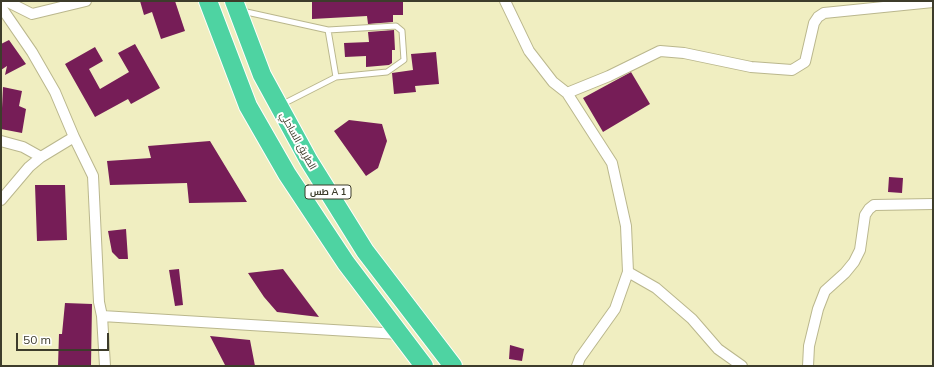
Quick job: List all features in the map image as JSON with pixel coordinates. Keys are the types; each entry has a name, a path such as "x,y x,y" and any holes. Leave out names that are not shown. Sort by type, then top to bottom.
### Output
{"highway":[{"name":"طس A 1","path":"208,1 248,106 287,174 346,263 424,366"},
{"name":"الطريق الساحلي","path":"235,5 262,75 309,161 365,251 453,366"}],"street":[{"path":"6,1 32,14 86,1"},
{"path":"505,1 529,51 553,82 567,93 612,163 626,226 628,272 615,309 580,358 577,366"},
{"path":"567,93 609,76 660,51 684,54 751,67 792,70 805,62 809,40 818,17 824,13 900,3 933,2"},
{"path":"1,8 32,52 55,92 74,137 93,176 99,302 102,316 105,366"},
{"path":"1,200 29,167 41,157 74,137"},
{"path":"1,141 23,147 41,157"},
{"path":"808,366 809,346 818,309 825,291 845,273 854,262 860,250 865,215 869,209 874,205 933,204"},
{"path":"628,272 656,288 692,319 718,349 742,366"},
{"path":"102,316 399,334"}],"lane":[{"path":"235,5 328,30 396,26 402,31 404,60 387,72 336,77 278,106"},
{"path":"328,30 336,77"}],"building":[{"path":"140,1 175,1 185,31 161,39 152,12 144,15"},
{"path":"312,1 403,1 403,15 393,15 393,22 368,24 367,16 312,19"},
{"path":"394,30 395,50 392,50 392,63 389,65 366,67 366,56 345,57 344,43 369,42 368,32"},
{"path":"9,40 26,64 5,75 7,66 1,70 1,44"},
{"path":"135,44 160,88 131,104 128,99 95,117 65,64 95,47 103,61 89,69 100,89 129,72 118,53"},
{"path":"436,52 439,84 415,86 416,92 394,94 392,73 413,70 411,54"},
{"path":"631,72 650,104 603,132 583,98"},
{"path":"3,87 22,91 19,106 26,109 22,133 1,129"},
{"path":"349,120 382,124 387,141 378,168 366,176 334,131"},
{"path":"210,141 247,202 189,203 187,183 110,185 107,161 151,158 148,146"},
{"path":"889,177 903,178 902,193 888,192"},
{"path":"35,185 65,185 67,240 37,241"},
{"path":"126,229 128,259 119,259 112,252 108,231"},
{"path":"179,269 183,305 175,306 169,270"},
{"path":"283,269 319,317 277,312 264,297 248,273"},
{"path":"65,303 92,304 91,366 58,366 59,334 62,334"},
{"path":"210,336 250,340 255,366 225,365"},
{"path":"510,345 524,349 522,361 509,359"}]}
